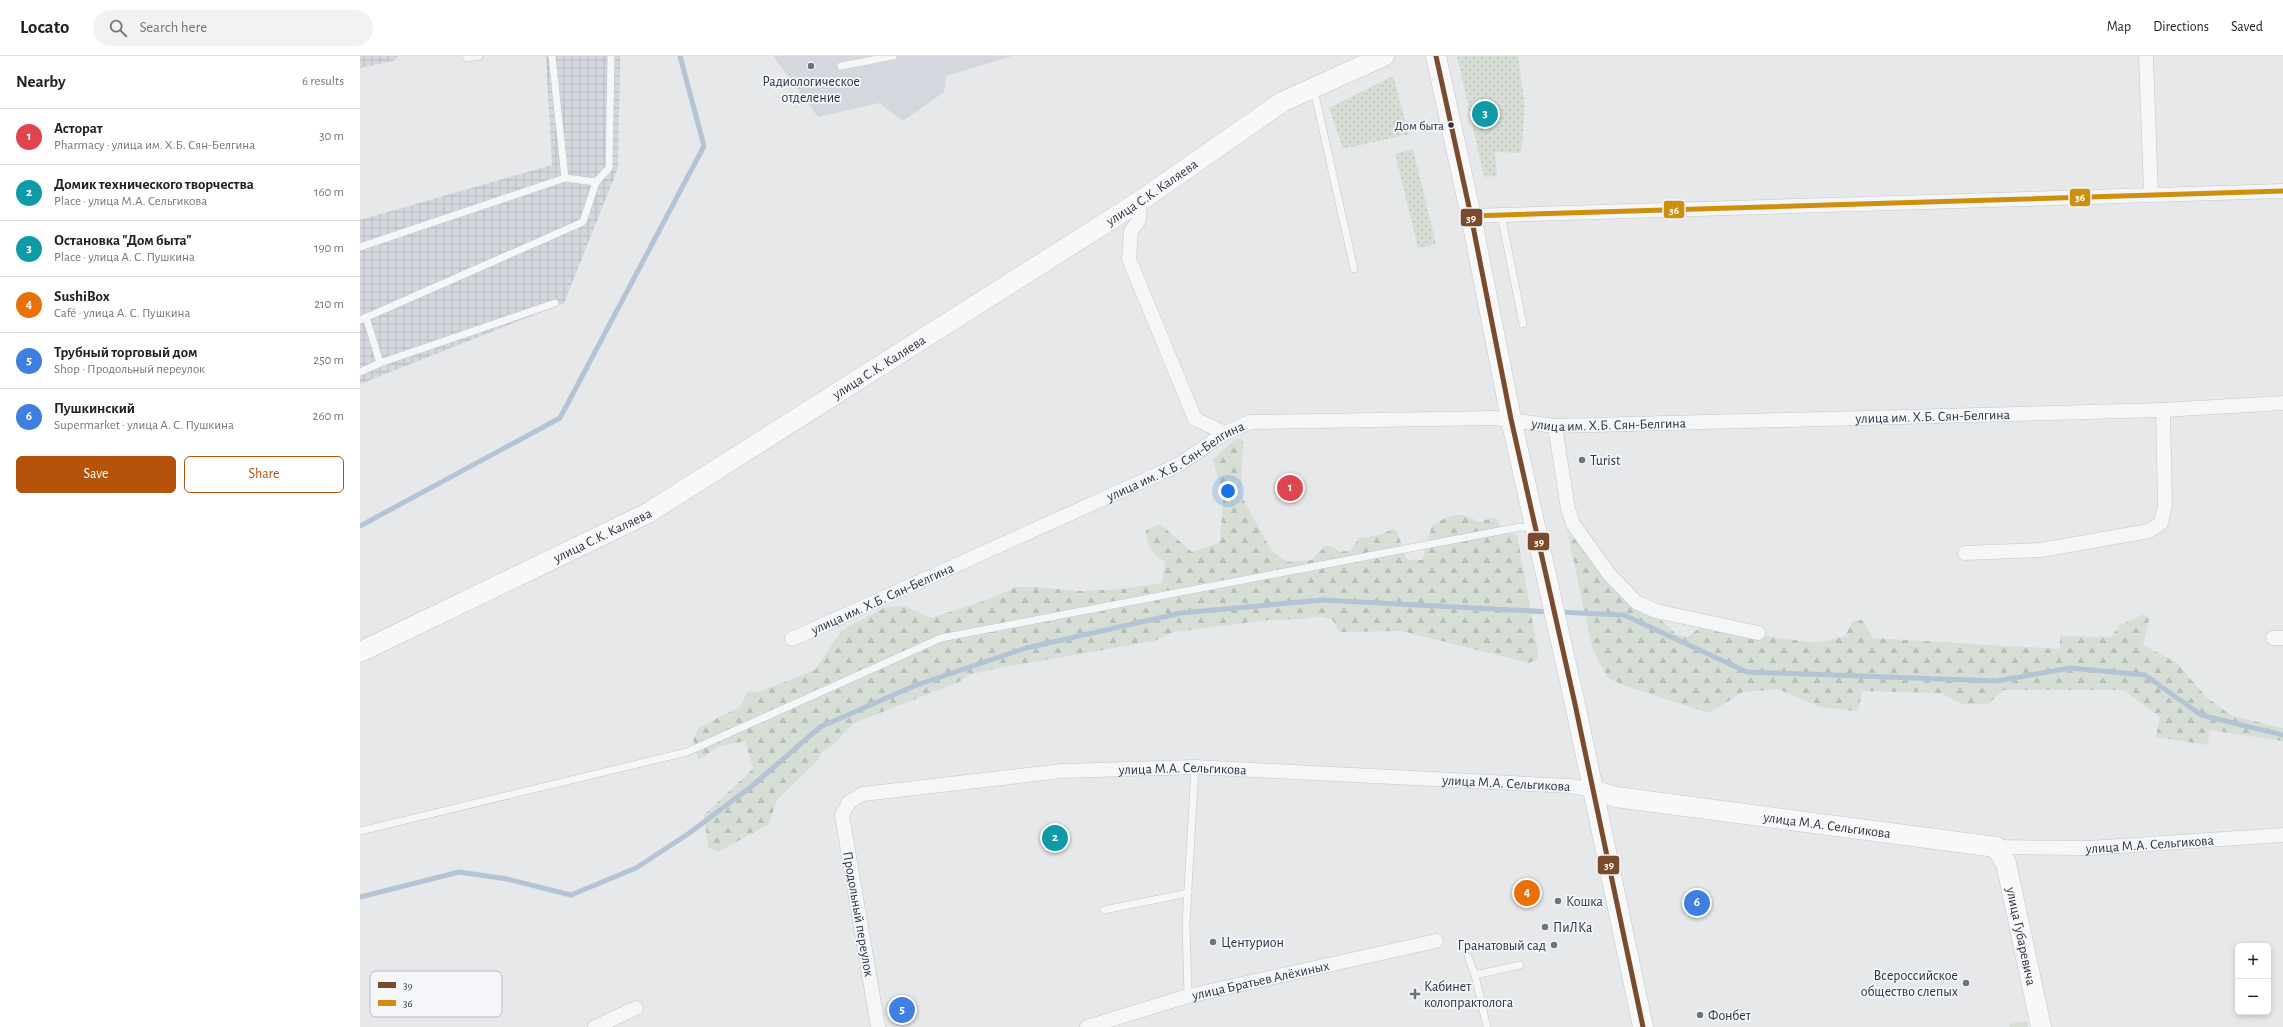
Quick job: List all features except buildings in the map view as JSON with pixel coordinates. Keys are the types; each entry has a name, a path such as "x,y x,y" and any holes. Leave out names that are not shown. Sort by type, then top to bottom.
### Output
{"street":[{"name":"улица С.К. Каляева","path":"360,652 648,513 1140,201 1282,102 1384,56"},
{"path":"1436,56 1471,216 1511,419 1575,704 1643,1027"},
{"path":"2146,56 2151,194"},
{"path":"1471,216 2283,191"},
{"path":"1140,201 1139,220 1131,231 1129,259 1196,419 1225,433"},
{"name":"улица им. Х.Б. Сян-Белгина","path":"792,639 1178,465 1225,433 1250,422 1495,418 1555,426 2163,410 2283,403"},
{"path":"1965,553 2041,550 2149,531 2161,522 2165,505 2163,410"},
{"path":"1555,426 1568,509 1573,524 1609,574 1636,602 1656,611 1758,633"},
{"name":"улица М.А. Сельгикова","path":"849,802 863,794 1062,771 1194,767 1570,786 1593,790 1616,797 1996,847 2090,848 2283,835"},
{"name":"Продольный переулок","path":"849,802 842,816 878,1027"},
{"name":"улица Губаревича","path":"1996,847 2006,864 2041,1027"},
{"name":"улица Братьев Алёхиных","path":"1087,1027 1188,996 1436,941"},
{"path":"595,1027 636,1008"}],"lane":[{"path":"466,56 467,58 479,56"},
{"path":"552,56 565,178"},
{"path":"380,364 363,318 583,222 596,182 609,168 611,56"},
{"path":"841,66 893,56"},
{"path":"1313,88 1354,269"},
{"path":"360,247 565,178 596,182"},
{"path":"1501,215 1523,324"},
{"path":"360,372 555,303"},
{"path":"360,831 687,752 942,638 1520,527 1536,528"},
{"path":"1188,996 1186,923 1194,767"},
{"path":"1104,910 1188,893"},
{"path":"1468,957 1475,975 1487,1027"},
{"path":"1475,975 1520,965"}],"shaded area":[{"path":"360,56 398,56 393,61 360,68"},
{"path":"546,56 620,56 618,168 564,303 360,384 360,220 552,165"},
{"path":"773,56 1012,56 946,76 944,92 903,121 879,103 818,117"}],"green space":[{"path":"1457,56 1518,56 1525,107 1521,153 1495,152 1497,176 1484,177"},
{"path":"1393,76 1409,134 1343,149 1329,108"},
{"path":"1413,149 1436,244 1418,248 1395,154"},
{"path":"1237,438 1243,441 1241,495 1271,550 1287,562 1312,560 1325,546 1332,546 1340,552 1351,550 1359,538 1380,535 1393,529 1397,532 1407,560 1422,560 1432,526 1438,522 1455,515 1466,516 1478,522 1496,517 1503,533 1517,534 1539,658 1529,663 1402,631 1339,632 1333,620 1316,616 1305,619 1268,620 1174,632 1154,641 999,668 968,675 959,682 854,723 835,743 822,752 819,759 777,800 769,824 718,852 708,847 704,815 753,769 745,741 720,746 698,760 693,740 698,728 740,707 747,693 759,692 815,670 842,630 886,607 904,606 931,618 987,600 1016,587 1036,587 1080,591 1122,589 1162,583 1165,562 1153,553 1147,541 1146,530 1160,524 1192,552 1220,542 1223,499 1213,459"},
{"path":"1568,535 1582,544 1630,604 1660,619 1676,634 1687,637 1700,628 1817,643 1845,636 1853,621 1862,620 1873,638 2060,649 2060,636 2111,637 2120,625 2144,614 2149,619 2143,645 2177,663 2206,697 2232,716 2283,728 2283,741 2209,730 2208,745 2156,737 2160,717 2123,690 2003,690 1988,704 1962,704 1941,693 1862,691 1858,711 1820,707 1778,689 1743,692 1709,713 1623,685 1607,677 1592,647"},
{"path":"2027,1021 2028,1027 2010,1027 2009,1024"}],"waterway":[{"path":"360,526 560,418 704,146 680,56"},
{"path":"360,897 459,872 507,879 571,895 636,868 688,834 752,786 820,727 914,686 1026,648 1181,613 1323,600 1550,612"},
{"path":"1558,612 1624,615 1747,672 1997,681 2070,668 2145,675 2201,715 2283,735"}],"transit line":[{"name":"39","path":"1436,56 1471,216 1511,419 1575,704 1643,1027"},
{"name":"36","path":"1471,216 2283,191"}],"place":[{"name":"Радиологическое отделение","path":"811,66"},
{"name":"Остановка \"Дом быта\"","path":"1485,114"},
{"name":"Дом быта","path":"1451,125"},
{"name":"Turist","path":"1582,460"},
{"name":"Асторат","path":"1290,488"},
{"name":"Домик технического творчества","path":"1055,838"},
{"name":"SushiBox","path":"1527,893"},
{"name":"Кошка","path":"1558,901"},
{"name":"Пушкинский","path":"1697,903"},
{"name":"ПиЛКа","path":"1545,927"},
{"name":"Центурион","path":"1213,942"},
{"name":"Гранатовый сад","path":"1554,945"},
{"name":"Всероссийское общество слепых","path":"1966,983"},
{"name":"Кабинет колопрактолога","path":"1415,994"},
{"name":"Трубный торговый дом","path":"902,1010"},
{"name":"Фонбет","path":"1700,1015"}]}
